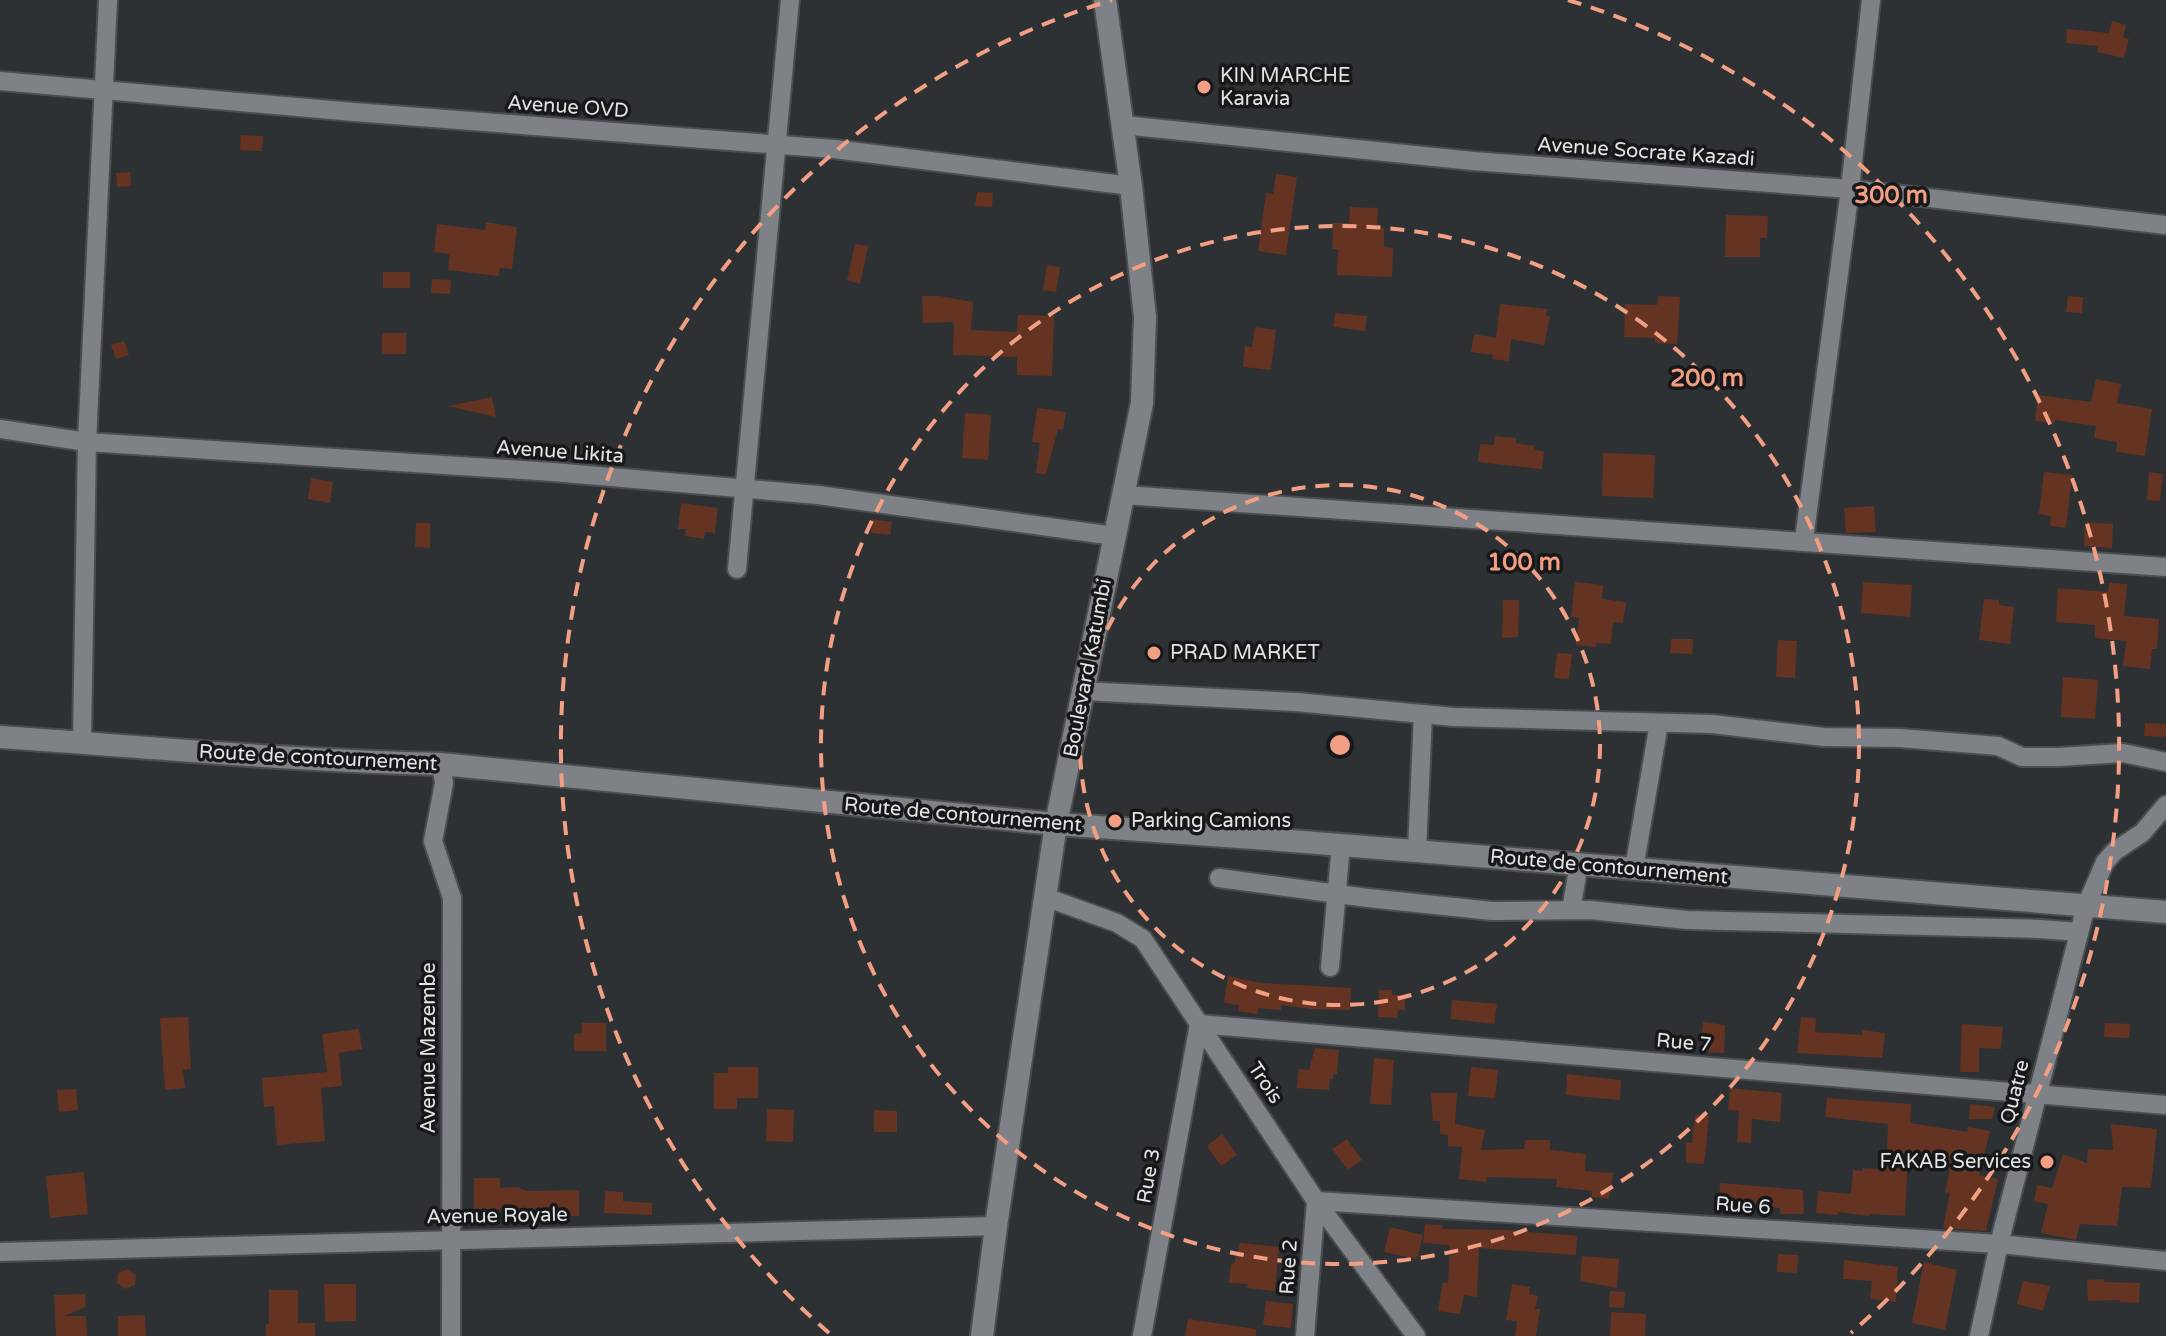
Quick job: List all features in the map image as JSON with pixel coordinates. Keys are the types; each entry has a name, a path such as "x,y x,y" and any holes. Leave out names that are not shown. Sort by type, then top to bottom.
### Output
{"street":[{"path":"82,741 87,442 108,0"},
{"path":"737,569 790,0"},
{"name":"Boulevard Katumbi","path":"982,1336 1056,824 1142,403 1145,317 1131,186 1105,0"},
{"path":"1804,540 1850,189 1871,0"},
{"name":"Avenue OVD","path":"0,81 834,149 1131,186"},
{"name":"Avenue Socrate Kazadi","path":"1123,125 1473,161 1850,189 2166,225"},
{"name":"Avenue Likita","path":"0,429 87,442 553,472 818,495 1114,536"},
{"path":"1124,495 2166,567"},
{"path":"1083,691 1296,702 1423,714 1712,724 1824,737 1900,738 1998,746 2022,757 2123,753 2166,762"},
{"path":"1417,851 1423,714"},
{"path":"1634,869 1659,723"},
{"name":"Route de contournement","path":"0,737 82,741 233,756 441,764 1056,824 2166,912"},
{"name":"Avenue Mazembe","path":"441,764 444,783 433,841 452,898 451,1336"},
{"name":"Quatre","path":"1979,1336 1999,1244 2086,906 2105,862 2115,851 2142,833 2166,805"},
{"path":"1330,967 1334,893 1341,845"},
{"path":"1571,910 1579,864"},
{"path":"1219,878 1492,911 1571,910 1687,920 2079,932"},
{"name":"Trois","path":"1045,897 1117,923 1143,939 1316,1201 1416,1336"},
{"name":"Rue 7","path":"1199,1024 2166,1105"},
{"name":"Rue 3","path":"1142,1336 1199,1024"},
{"name":"Rue 6","path":"1316,1201 1999,1244 2166,1261"},
{"name":"Rue 2","path":"1305,1336 1316,1201"},
{"name":"Avenue Royale","path":"0,1252 996,1226"}],"building":[{"path":"2112,21 2126,25 2123,37 2129,39 2124,58 2097,52 2098,46 2066,43 2067,29 2109,33"},
{"path":"241,135 263,136 262,151 240,150"},
{"path":"130,172 131,186 117,187 116,173"},
{"path":"1276,174 1297,177 1286,255 1258,251 1266,193 1273,194"},
{"path":"977,192 993,193 992,207 975,206"},
{"path":"1350,207 1378,208 1377,228 1384,228 1384,247 1393,248 1392,277 1337,275 1338,249 1332,249 1333,223 1349,223"},
{"path":"1726,215 1768,216 1767,238 1760,238 1760,257 1725,257"},
{"path":"486,222 517,227 512,269 500,268 498,276 448,270 450,254 434,252 437,224 485,230"},
{"path":"855,244 868,246 860,284 847,280"},
{"path":"1047,265 1060,267 1056,292 1043,290"},
{"path":"383,272 410,272 410,288 383,288"},
{"path":"432,279 451,280 450,294 431,293"},
{"path":"922,296 973,302 971,330 1017,332 1018,315 1054,316 1052,376 1017,375 1017,357 953,355 954,325 952,322 923,323"},
{"path":"1658,296 1680,297 1677,344 1655,343 1655,338 1624,337 1625,304 1657,305"},
{"path":"2068,296 2083,297 2082,313 2066,312"},
{"path":"1500,304 1547,309 1546,316 1550,316 1544,345 1511,339 1509,361 1471,352 1474,334 1496,338"},
{"path":"1335,313 1367,316 1365,331 1334,327"},
{"path":"1255,327 1276,330 1271,370 1243,367 1245,346 1252,347"},
{"path":"382,333 406,333 406,354 382,354"},
{"path":"124,341 129,355 116,359 111,345"},
{"path":"2096,379 2121,384 2117,403 2152,409 2145,456 2116,452 2117,442 2094,438 2096,426 2055,420 2054,423 2035,421 2038,395 2091,402"},
{"path":"492,397 496,417 448,406"},
{"path":"1037,408 1066,412 1063,430 1058,429 1046,474 1036,473 1040,443 1032,442"},
{"path":"965,413 991,415 988,460 962,458"},
{"path":"1495,436 1516,438 1516,443 1544,451 1542,469 1478,462 1480,444 1494,445"},
{"path":"1603,453 1655,455 1653,498 1602,496"},
{"path":"2044,472 2072,475 2066,528 2050,526 2051,516 2039,514"},
{"path":"2149,472 2163,474 2160,501 2147,500"},
{"path":"311,478 333,482 330,503 308,499"},
{"path":"681,503 718,508 715,533 705,532 704,539 685,536 686,529 678,529"},
{"path":"1874,506 1876,532 1846,533 1844,508"},
{"path":"872,519 892,522 890,535 871,533"},
{"path":"2085,522 2113,524 2112,548 2084,546"},
{"path":"416,523 430,523 430,548 415,547"},
{"path":"1575,582 1603,585 1602,599 1626,602 1623,623 1613,622 1611,644 1596,643 1596,647 1576,645 1579,618 1571,617"},
{"path":"1863,582 1912,585 1910,617 1861,613"},
{"path":"2109,583 2127,584 2124,616 2159,619 2157,649 2152,649 2150,669 2123,666 2126,641 2095,638 2095,625 2056,622 2058,588 2108,592"},
{"path":"1984,599 1999,600 1999,605 2014,607 2010,644 1979,640"},
{"path":"1503,600 1519,600 1518,637 1502,638"},
{"path":"1671,639 1693,639 1692,654 1670,653"},
{"path":"1778,640 1797,641 1795,678 1776,677"},
{"path":"1557,653 1572,654 1569,679 1554,678"},
{"path":"2063,677 2098,680 2095,719 2061,717"},
{"path":"2145,723 2166,724 2166,737 2144,736"},
{"path":"1228,976 1261,983 1351,988 1350,1010 1281,1005 1281,1010 1258,1008 1257,1014 1238,1011 1239,1005 1224,1003"},
{"path":"1379,990 1392,990 1392,995 1405,995 1405,1010 1398,1010 1397,1018 1378,1017"},
{"path":"1452,1000 1497,1004 1494,1024 1451,1019"},
{"path":"188,1017 191,1069 183,1070 185,1088 165,1090 160,1018"},
{"path":"1801,1017 1816,1018 1815,1032 1862,1035 1862,1030 1885,1033 1882,1058 1797,1053"},
{"path":"1703,1022 1725,1025 1724,1053 1700,1052"},
{"path":"582,1023 606,1023 606,1051 574,1051 574,1034 582,1033"},
{"path":"2105,1023 2130,1024 2129,1038 2104,1037"},
{"path":"1962,1024 2003,1027 2001,1049 1979,1048 1979,1072 1960,1072"},
{"path":"359,1029 362,1049 339,1053 342,1086 321,1088 325,1141 277,1145 274,1106 264,1107 262,1078 327,1072 322,1034"},
{"path":"1315,1048 1339,1050 1337,1074 1330,1079 1329,1090 1297,1088 1299,1069 1309,1070"},
{"path":"1374,1058 1394,1060 1391,1105 1370,1104"},
{"path":"728,1067 758,1067 758,1098 737,1098 737,1109 714,1109 714,1073 728,1073"},
{"path":"1471,1067 1498,1070 1495,1098 1468,1096"},
{"path":"1567,1074 1621,1080 1620,1100 1566,1095"},
{"path":"1730,1088 1782,1093 1780,1122 1752,1119 1751,1143 1737,1142 1739,1111 1728,1110"},
{"path":"76,1089 78,1110 59,1112 57,1090"},
{"path":"1431,1093 1457,1093 1455,1124 1485,1130 1481,1150 1524,1149 1525,1140 1550,1140 1550,1150 1586,1154 1585,1171 1613,1173 1609,1199 1592,1197 1592,1191 1556,1187 1557,1179 1487,1177 1486,1182 1459,1179 1462,1147 1448,1146 1448,1135 1440,1134 1440,1121 1433,1121"},
{"path":"1827,1098 1911,1104 1910,1123 1967,1132 1968,1127 1990,1131 1979,1175 1998,1179 1986,1231 1943,1228 1950,1193 1945,1192 1951,1164 1908,1156 1905,1216 1816,1213 1818,1191 1851,1194 1853,1170 1879,1169 1881,1152 1887,1152 1888,1124 1825,1117"},
{"path":"1970,1104 1995,1107 1992,1119 1969,1119"},
{"path":"767,1109 794,1110 793,1142 766,1141"},
{"path":"874,1110 897,1111 897,1132 874,1132"},
{"path":"1695,1115 1709,1116 1704,1164 1686,1163 1686,1142 1692,1143"},
{"path":"2111,1124 2157,1129 2151,1188 2122,1187 2117,1226 2080,1224 2076,1240 2041,1233 2048,1204 2034,1201 2037,1185 2052,1188 2063,1154 2087,1163 2088,1149 2113,1150"},
{"path":"1222,1134 1237,1155 1221,1166 1207,1146"},
{"path":"1347,1139 1362,1160 1348,1170 1332,1149"},
{"path":"84,1172 88,1214 50,1218 46,1176"},
{"path":"474,1178 500,1178 500,1188 518,1187 526,1191 579,1190 579,1216 561,1216 561,1212 549,1211 474,1209"},
{"path":"1720,1183 1803,1190 1804,1212 1780,1214 1780,1208 1719,1204"},
{"path":"605,1191 623,1192 623,1201 652,1203 652,1215 604,1213"},
{"path":"1425,1224 1443,1225 1442,1229 1577,1236 1576,1255 1479,1248 1477,1297 1464,1295 1460,1314 1438,1311 1443,1282 1448,1283 1450,1245 1423,1243"},
{"path":"1390,1227 1423,1235 1417,1259 1384,1252"},
{"path":"1240,1243 1279,1247 1275,1291 1229,1283 1231,1263 1234,1264"},
{"path":"1778,1254 1798,1255 1797,1273 1777,1272"},
{"path":"1582,1256 1619,1259 1617,1288 1580,1281"},
{"path":"1844,1260 1898,1267 1896,1302 1870,1299 1872,1281 1843,1279"},
{"path":"1924,1262 1957,1270 1945,1330 1912,1323"},
{"path":"128,1269 136,1275 135,1285 125,1289 117,1283 118,1273"},
{"path":"2104,1279 2104,1282 2140,1283 2139,1303 2088,1301 2087,1280"},
{"path":"2023,1281 2050,1286 2043,1311 2017,1304"},
{"path":"324,1284 356,1284 356,1321 325,1322"},
{"path":"1512,1284 1530,1287 1529,1294 1538,1296 1535,1309 1540,1309 1536,1336 1515,1336 1517,1321 1506,1320"},
{"path":"269,1290 298,1290 298,1323 315,1323 315,1336 266,1336"},
{"path":"1610,1291 1625,1292 1624,1308 1609,1307"},
{"path":"85,1294 86,1307 64,1316 86,1316 87,1336 56,1336 54,1295"},
{"path":"1266,1301 1293,1304 1291,1328 1263,1325"},
{"path":"1611,1312 1646,1314 1645,1336 1610,1336"},
{"path":"145,1315 146,1336 118,1336 118,1316"},
{"path":"1188,1319 1256,1329 1256,1336 1185,1336"}],"place":[{"name":"KIN MARCHE Karavia","path":"1204,87"},
{"name":"PRAD MARKET","path":"1154,653"},
{"name":"Parking Camions","path":"1115,821"},
{"name":"FAKAB Services","path":"2047,1162"}]}
